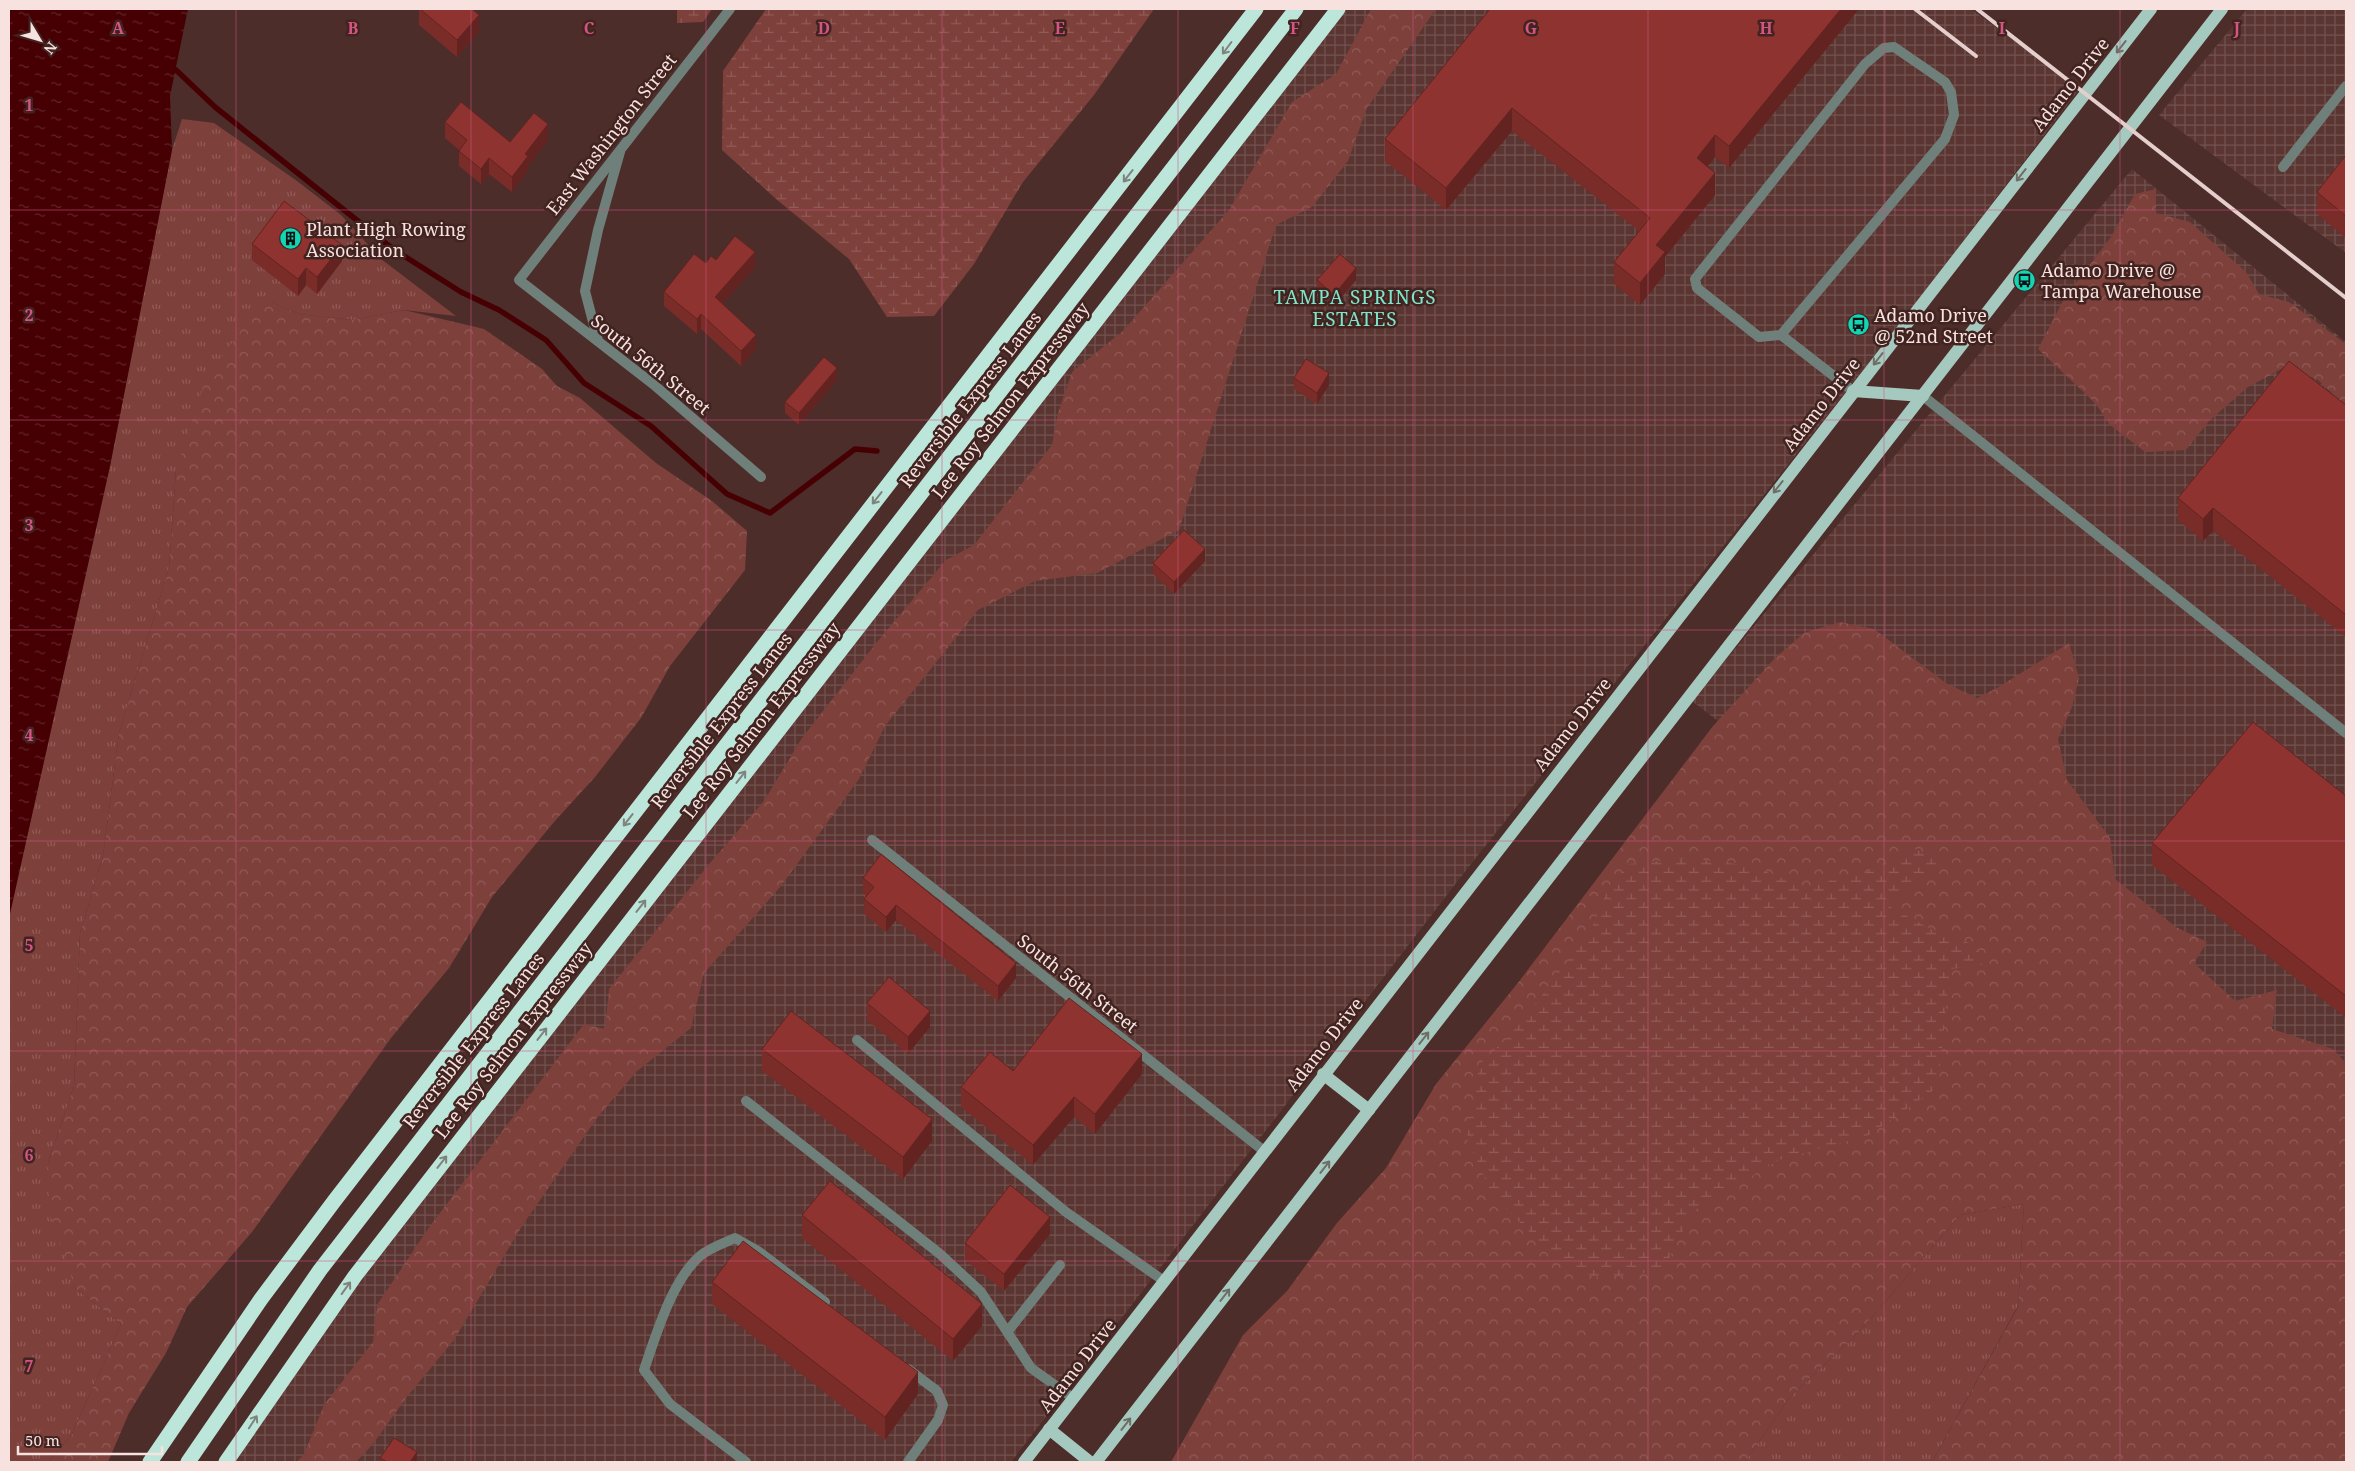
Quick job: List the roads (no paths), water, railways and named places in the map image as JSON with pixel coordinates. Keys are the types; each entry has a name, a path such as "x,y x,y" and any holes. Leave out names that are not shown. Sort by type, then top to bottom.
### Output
{"highway":[{"path":"150,1462 262,1299 335,1200 1256,9"},
{"name":"Reversible Express Lanes","path":"188,1462 320,1270 1296,9"},
{"name":"Lee Roy Selmon Expressway","path":"226,1462 296,1359 372,1253 1338,9"}],"main road":[{"name":"Adamo Drive","path":"1024,1462 1323,1074 2151,9"},
{"path":"1096,1462 2222,9"},
{"path":"1853,391 1923,396"},
{"path":"1323,1074 1369,1110"},
{"path":"1049,1429 1090,1462"}],"street":[{"name":"East Washington Street","path":"519,280 730,9"},
{"path":"1781,335 1945,139 1954,115 1951,92 1945,82 1894,47 1884,48 1865,64 1695,279 1698,288 1759,337 1781,335 1853,391"},
{"path":"2283,167 2346,86"},
{"path":"598,341 585,291 598,230 622,146"},
{"name":"South 56th Street","path":"519,280 653,384 761,477"},
{"path":"1923,396 2346,732"},
{"name":"South 56th Street","path":"872,840 1264,1151"},
{"path":"857,1040 1066,1212 1164,1281"},
{"path":"746,1101 940,1254 981,1292 1031,1368 1073,1398"},
{"path":"746,1462 670,1404 644,1370 670,1301 689,1267 701,1254 735,1238 758,1250 836,1312"},
{"path":"1008,1332 1060,1265"},
{"path":"898,1360 937,1391 944,1405 938,1420 908,1462"}],"water":[{"path":"9,9 188,9 170,96 172,150 110,466 9,918"}],"waterway":[{"path":"176,70 215,107 393,249 461,292 499,310 546,340 584,383 651,426 727,494 770,513 855,449 877,451"}],"railway":[{"path":"1915,9 1976,56"},
{"path":"1977,9 2346,298"}],"place":[{"name":"Plant High Rowing Association","path":"290,239"},
{"name":"Adamo Drive @ Tampa Warehouse","path":"2025,280"},
{"name":"Adamo Drive @ 52nd Street","path":"1858,325"}],"district":[{"name":"TAMPA SPRINGS ESTATES","path":"1355,308"}]}
